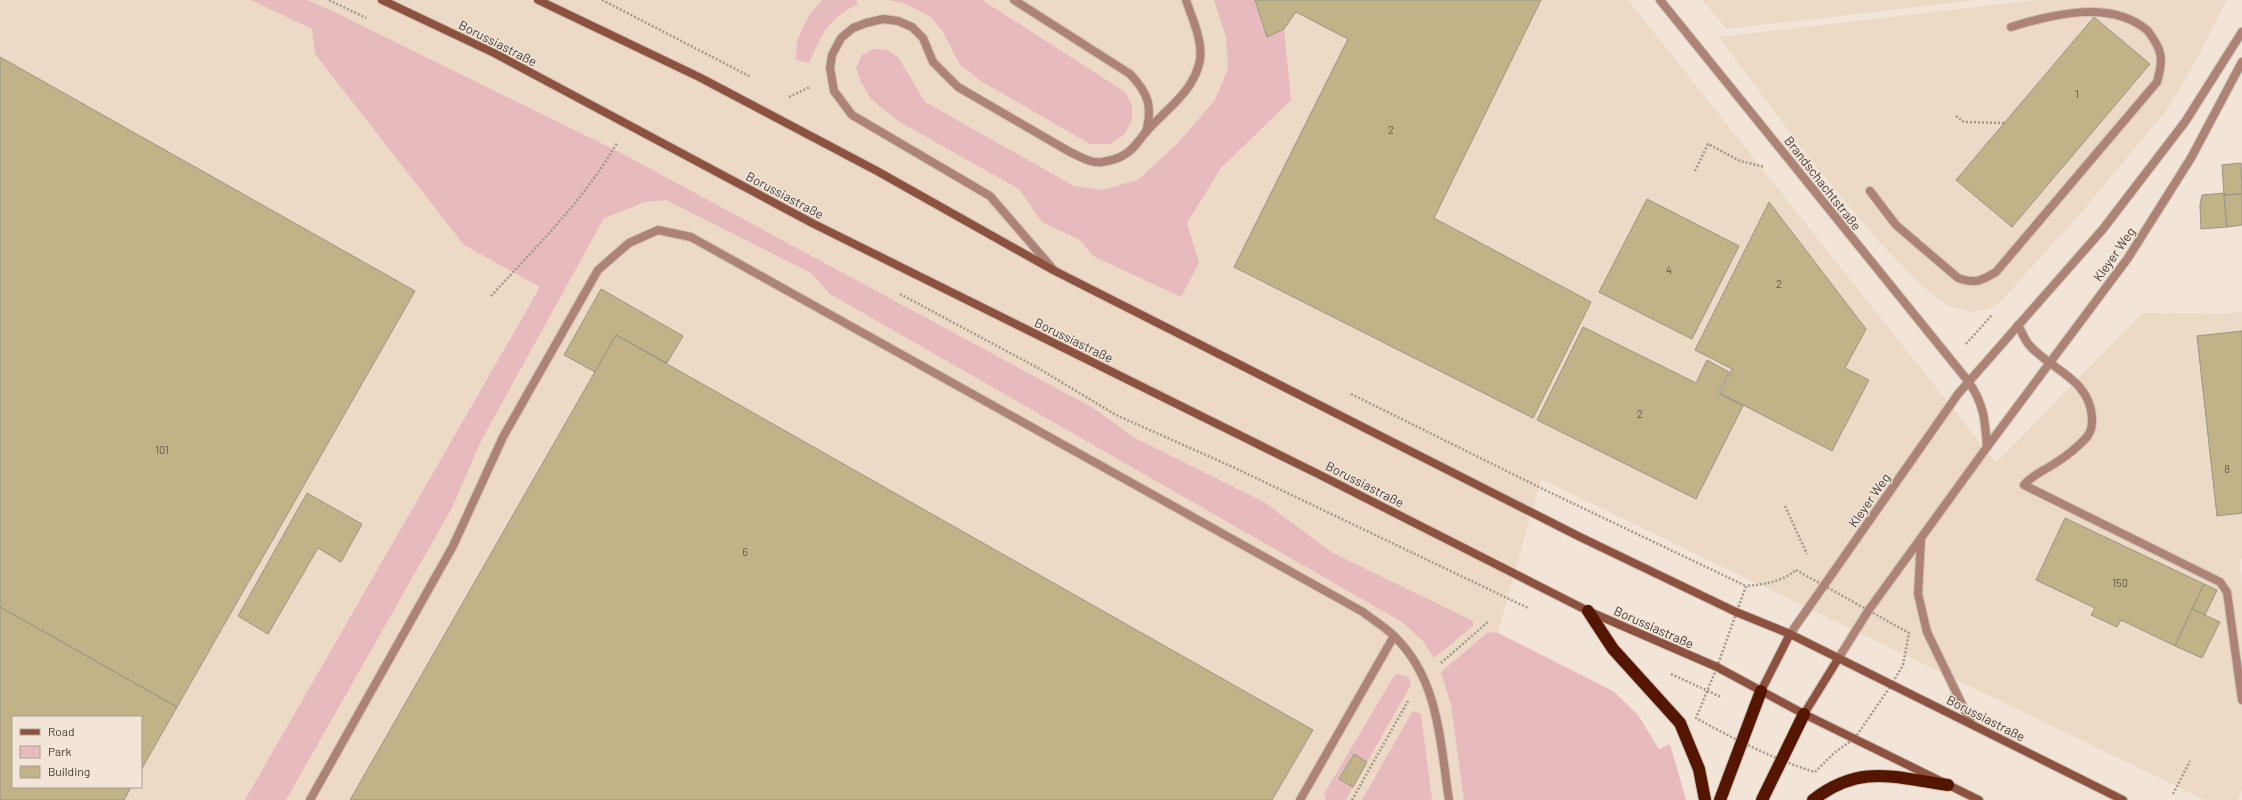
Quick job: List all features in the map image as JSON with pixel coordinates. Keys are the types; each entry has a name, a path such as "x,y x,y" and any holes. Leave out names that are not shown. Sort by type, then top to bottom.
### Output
{"highway":[{"path":"1588,611 1614,649 1680,723 1699,769 1705,800"},
{"path":"1720,800 1761,691"},
{"path":"1762,800 1804,714"},
{"path":"1813,800 1825,790 1848,780 1868,775 1948,785"}],"main road":[{"name":"Borussiastraße","path":"382,0 494,53 814,224 1318,474 1588,611 1717,667 1804,714 1979,800"},
{"name":"Borussiastraße","path":"538,0 699,77 877,171 1053,270 1580,537 1736,612 1790,634 2123,800"},
{"path":"1761,691 1790,634"},
{"path":"1804,714 1838,659"}],"street":[{"path":"1014,0 1130,74 1141,85 1148,100 1150,115 1146,132"},
{"path":"1053,270 990,196 852,115 840,102 832,83 830,68 832,55 840,38 853,28 883,19 898,21 912,27 923,38 933,62 958,87 1085,159 1101,163 1122,156 1135,146 1146,132 1182,96 1194,78 1200,58 1197,33 1186,0"},
{"name":"Brandschachtstraße","path":"1660,0 1950,361 1968,381"},
{"path":"2011,27 2092,3"},
{"path":"1870,191 1896,225 1958,278 1970,283 1984,279 1996,272 2158,82 2162,66 2160,48 2144,24 2123,10 2111,5"},
{"name":"Kleyer Weg","path":"1790,634 1968,381 2103,229 2185,122 2242,32"},
{"name":"Kleyer Weg","path":"1838,659 1868,611 2048,363 2128,258 2191,158 2242,62"},
{"path":"310,800 453,546 503,437 598,270 629,243 658,230 691,237 1362,612 1394,636 1417,664 1431,693 1449,800"},
{"path":"2018,325 2029,345 2048,363 2079,385 2091,403 2093,427 2088,436 2078,445 2056,463 2030,478 2024,485 2220,582 2227,592 2242,700"},
{"path":"1968,381 1978,395 1985,415 1987,447"},
{"path":"1921,539 1918,594 1927,632 1971,723"},
{"path":"1300,800 1394,636"}],"path":[{"path":"602,0 756,79"},
{"path":"782,94 789,97 810,87"},
{"path":"1956,116 1964,122 2004,123"},
{"path":"491,296 537,246 602,169 617,143"},
{"path":"1695,171 1708,144 1740,161 1768,168"},
{"path":"1950,361 1992,315"},
{"path":"1346,391 1547,492 1746,586 1772,583 1786,578 1796,570"},
{"path":"1785,506 1806,554"},
{"path":"1696,718 1717,667 1746,586"},
{"path":"1437,666 1489,621"},
{"path":"1352,800 1410,697"},
{"path":"2173,794 2190,761"}],"shaded area":[{"path":"0,0 1628,0 1996,463 2142,313 2218,314 2242,312 2242,559 2239,559 2242,584 2242,790 2237,800 2205,800 1541,479 1496,639 1513,800 0,800"},
{"path":"1702,0 1977,0 1727,29"},
{"path":"2037,0 2227,0 2198,57 2169,107 2080,214 2001,301 1989,309 1971,312 1949,306 1922,286 1879,242 1809,158 1719,37"}],"green space":[{"path":"251,0 308,0 619,152 1093,408 1135,438 1264,502 1331,552 1473,621 1473,626 1434,658 1423,641 1402,622 830,294 811,273 666,200 645,202 604,218 481,441 453,506 286,800 245,800 540,287 464,245 315,54 312,29"},
{"path":"823,0 856,0 858,4 839,16 827,28 822,35 809,63 796,60 797,41 810,13"},
{"path":"890,0 982,0 1125,92 1132,106 1132,120 1124,135 1110,144 1090,144 981,81 960,65 943,32 931,17 906,4"},
{"path":"1214,0 1255,0 1267,37 1284,29 1291,100 1221,168 1187,223 1199,263 1181,297 1093,256 1080,240 1042,222 1019,189 898,121 871,99 860,80 856,67 862,55 873,49 887,50 898,57 925,102 1074,186 1102,190 1138,180 1178,143 1215,100 1228,68 1226,37"},
{"path":"1488,632 1498,633 1613,691 1638,715 1659,749 1670,744 1686,800 1464,800 1451,705 1441,672"},
{"path":"1399,674 1408,677 1411,685 1367,762 1353,754 1340,778 1353,787 1346,800 1326,800 1324,794 1394,676"},
{"path":"1415,711 1421,714 1432,800 1362,800 1412,712"}],"building":[{"path":"1255,0 1541,0 1434,218 1591,302 1533,418 1234,267 1348,39 1296,12 1284,29 1267,37"},
{"path":"2094,17 2150,64 2012,227 1956,180"},
{"path":"0,57 415,291 177,707 0,607"},
{"path":"2241,163 2242,194 2224,195 2222,165"},
{"path":"2224,193 2227,227 2201,229 2200,205 2202,195"},
{"path":"2242,194 2242,225 2227,227 2224,195"},
{"path":"1647,199 1739,246 1692,339 1599,292"},
{"path":"1769,202 1866,329 1845,368 1869,380 1832,451 1720,393 1732,369 1695,350"},
{"path":"601,289 683,336 667,363 616,335 595,372 564,355"},
{"path":"1583,327 1696,383 1707,360 1729,372 1718,393 1743,406 1696,499 1537,420"},
{"path":"2242,331 2242,513 2217,516 2197,336"},
{"path":"616,335 1313,730 1272,800 350,800"},
{"path":"307,493 362,524 341,562 318,548 268,634 238,616"},
{"path":"2065,518 2204,584 2175,646 2121,620 2117,627 2091,615 2095,608 2036,580"},
{"path":"2204,584 2217,590 2205,615 2192,609"},
{"path":"0,607 177,707 142,768 142,716 12,716 12,788 130,788 124,800 0,800"},
{"path":"2192,609 2220,622 2202,658 2175,646"},
{"path":"1354,754 1367,762 1353,787 1339,779"}]}
